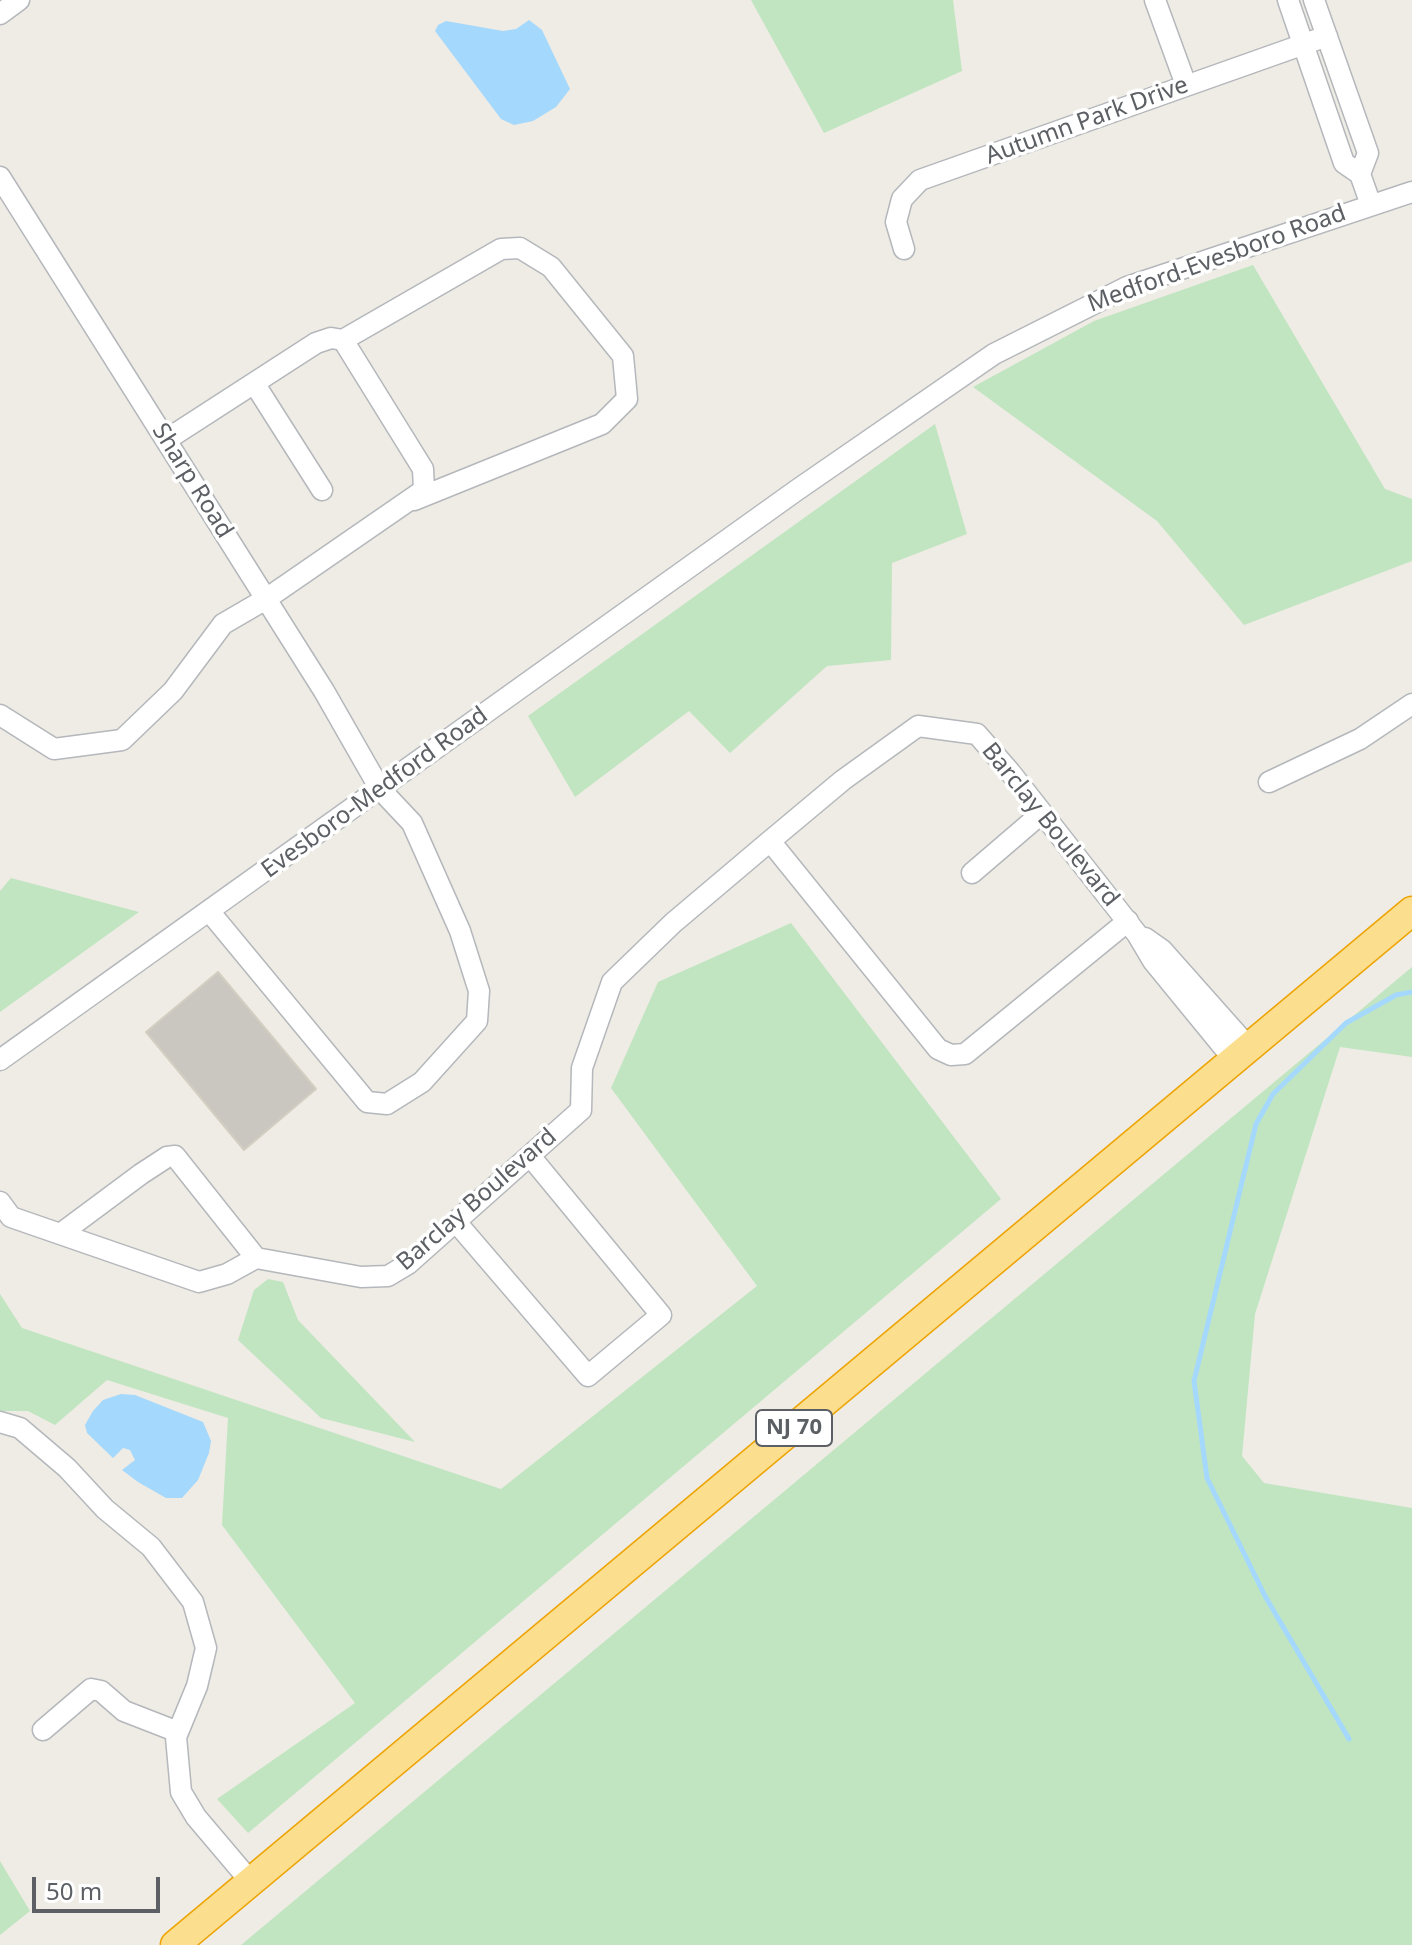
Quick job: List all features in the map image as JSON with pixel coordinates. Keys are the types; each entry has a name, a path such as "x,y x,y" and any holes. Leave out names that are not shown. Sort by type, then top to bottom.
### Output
{"highway":[{"name":"NJ 70","path":"175,1945 1412,911"}],"street":[{"path":"0,14 19,0"},
{"path":"1155,0 1186,85"},
{"path":"1288,0 1344,163 1360,174 1371,205"},
{"path":"1314,0 1368,153 1360,174"},
{"name":"Autumn Park Drive","path":"904,249 896,222 902,199 920,180 1327,36"},
{"name":"Sharp Road","path":"0,177 266,599 380,789 412,823 460,931 479,991 477,1021 422,1082 387,1104 367,1102 209,911"},
{"name":"Medford-Evesboro Road","path":"749,525 914,408 1036,330 1163,274 1412,192"},
{"path":"166,440 316,343 331,338 343,340 501,249 520,248 551,267 623,356 627,399 602,424 414,500"},
{"path":"0,715 54,749 122,740 173,691 223,624 266,599 414,500 424,490 423,469 343,340"},
{"path":"254,383 322,490"},
{"name":"Evesboro-Medford Road","path":"0,1060 749,525"},
{"path":"1269,782 1360,739 1412,704"},
{"name":"Barclay Boulevard","path":"256,1258 361,1277 388,1276 408,1264 581,1110 582,1068 612,982 673,923 770,841 843,780 918,726 977,734 1133,928 1153,961 1242,1054"},
{"path":"972,873 1042,813"},
{"name":"Barclay Boulevard","path":"770,841 938,1049 951,1055 965,1054 1133,928"},
{"path":"0,1202 11,1217 63,1232 199,1282 227,1274 256,1258 175,1156 167,1157 141,1174 63,1232"},
{"path":"456,1222 588,1376 661,1315 530,1156"},
{"path":"0,1422 20,1428 67,1468 105,1509 151,1547 193,1602 206,1648 197,1686 178,1732 177,1769 181,1792 196,1817 251,1882"},
{"path":"43,1730 91,1689 101,1691 124,1711 178,1732"}],"green space":[{"path":"751,0 953,0 962,71 824,133"},
{"path":"1253,265 1385,489 1412,499 1412,561 1244,625 1157,521 973,387 1094,321"},
{"path":"935,424 967,534 892,563 891,660 827,666 730,753 689,711 575,797 528,716"},
{"path":"11,878 139,912 0,1012 0,891"},
{"path":"791,923 1001,1199 248,1833 217,1799 355,1703 222,1525 228,1418 107,1380 55,1425 28,1411 0,1411 0,1294 22,1328 501,1489 757,1286 611,1088 658,982"},
{"path":"1412,967 1412,1057 1340,1047 1255,1314 1242,1456 1264,1483 1412,1508 1412,1945 241,1945"},
{"path":"268,1279 283,1282 298,1320 415,1442 321,1418 238,1340 254,1290"},
{"path":"0,1861 30,1911 0,1935"}],"water":[{"path":"529,20 542,30 570,89 556,107 533,121 514,125 501,119 435,31 438,25 446,21 503,31 516,29"},
{"path":"121,1394 135,1395 203,1422 211,1441 209,1453 198,1480 182,1498 166,1498 138,1482 122,1470 135,1460 130,1450 123,1448 113,1458 87,1433 85,1425 93,1411 103,1400"}],"building":[{"path":"218,972 316,1089 244,1150 146,1032"}],"waterway":[{"path":"1349,1739 1265,1596 1207,1478 1194,1381 1256,1124 1273,1094 1346,1023 1396,995 1412,992"}]}
